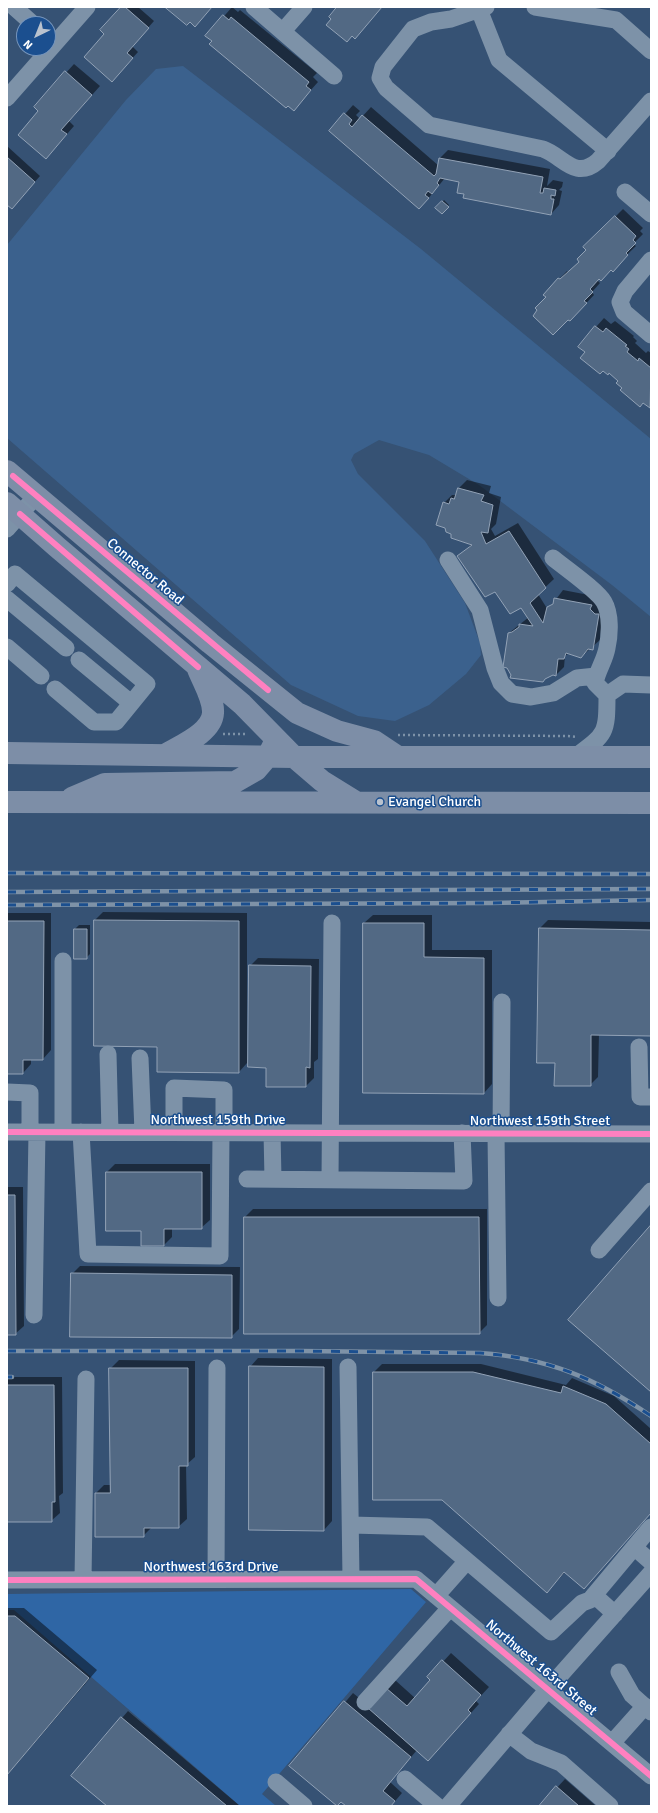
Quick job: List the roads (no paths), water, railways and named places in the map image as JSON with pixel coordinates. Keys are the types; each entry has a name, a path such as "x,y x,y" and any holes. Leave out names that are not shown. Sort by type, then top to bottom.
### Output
{"main road":[{"name":"Connector Road","path":"9,477 36,496 297,713 337,731 374,741 398,757"},
{"path":"11,515 242,704 272,747"},
{"path":"164,755 198,736 211,721 213,714 211,703 198,667"},
{"path":"63,802 105,784 235,782 256,770 272,747 276,719 268,690"},
{"path":"7,754 164,755 272,747 294,757 322,782 356,802"},
{"path":"294,757 398,757 577,748 651,757"},
{"path":"7,802 651,803"}],"street":[{"path":"14,7 24,16"},
{"path":"56,36 87,7"},
{"path":"254,7 334,76"},
{"path":"283,31 304,7"},
{"path":"535,7 616,20 651,51"},
{"path":"608,151 499,60 481,8 451,19 431,22 413,29 383,67 380,78 386,88 428,125 543,149 554,153 564,164 581,170 592,167 608,151 651,101"},
{"path":"7,98 40,56"},
{"path":"625,192 651,214"},
{"path":"651,260 625,291 620,302 624,312 651,335"},
{"path":"11,515 36,496"},
{"path":"553,558 604,602 608,613 609,631 607,649 596,676 595,683 611,692"},
{"path":"448,560 480,610 495,668 501,683 512,694 531,697 553,693 577,678 596,676"},
{"path":"7,584 15,574 147,684 116,722 94,722 55,689"},
{"path":"7,599 66,648"},
{"path":"7,647 41,676"},
{"path":"79,660 131,704"},
{"path":"577,748 596,741 605,729 611,692 623,684 651,685"},
{"path":"330,1180 329,1132 332,923"},
{"path":"63,961 63,1132"},
{"path":"498,1298 498,1134 502,1002"},
{"path":"638,1047 640,1097 651,1097"},
{"path":"108,1054 110,1132"},
{"path":"140,1058 143,1132"},
{"path":"81,1132 88,1254 220,1256 224,1090 174,1088 174,1132"},
{"path":"7,1092 30,1093 33,1132 34,1315"},
{"name":"Northwest 159th Drive","path":"7,1132 430,1132"},
{"path":"272,1132 273,1179"},
{"name":"Northwest 159th Street","path":"430,1132 498,1134 651,1134"},
{"path":"247,1179 464,1181 462,1133"},
{"path":"599,1250 651,1191"},
{"path":"216,1368 216,1579"},
{"path":"348,1368 351,1579"},
{"path":"83,1580 86,1379"},
{"path":"351,1525 427,1527 551,1632 582,1603 590,1600 651,1527"},
{"path":"634,1547 651,1562"},
{"path":"436,1596 467,1561"},
{"path":"448,1806 509,1734 651,1574"},
{"name":"Northwest 163rd Drive","path":"7,1580 416,1579"},
{"name":"Northwest 163rd Street","path":"416,1579 651,1776"},
{"path":"594,1595 615,1614"},
{"path":"365,1702 450,1608"},
{"path":"612,1744 648,1709 632,1695 619,1672"},
{"path":"509,1734 531,1751 561,1763 610,1806"},
{"path":"405,1779 437,1806"},
{"path":"276,1782 304,1806"}],"railway":[{"path":"7,873 651,874"},
{"path":"7,892 651,889"},
{"path":"7,905 490,903 651,900"},
{"path":"7,1351 300,1351 480,1353 528,1360 570,1372 610,1391 651,1416"},
{"path":"7,1377 12,1377"}],"place":[{"name":"Evangel Church","path":"380,802"}]}
